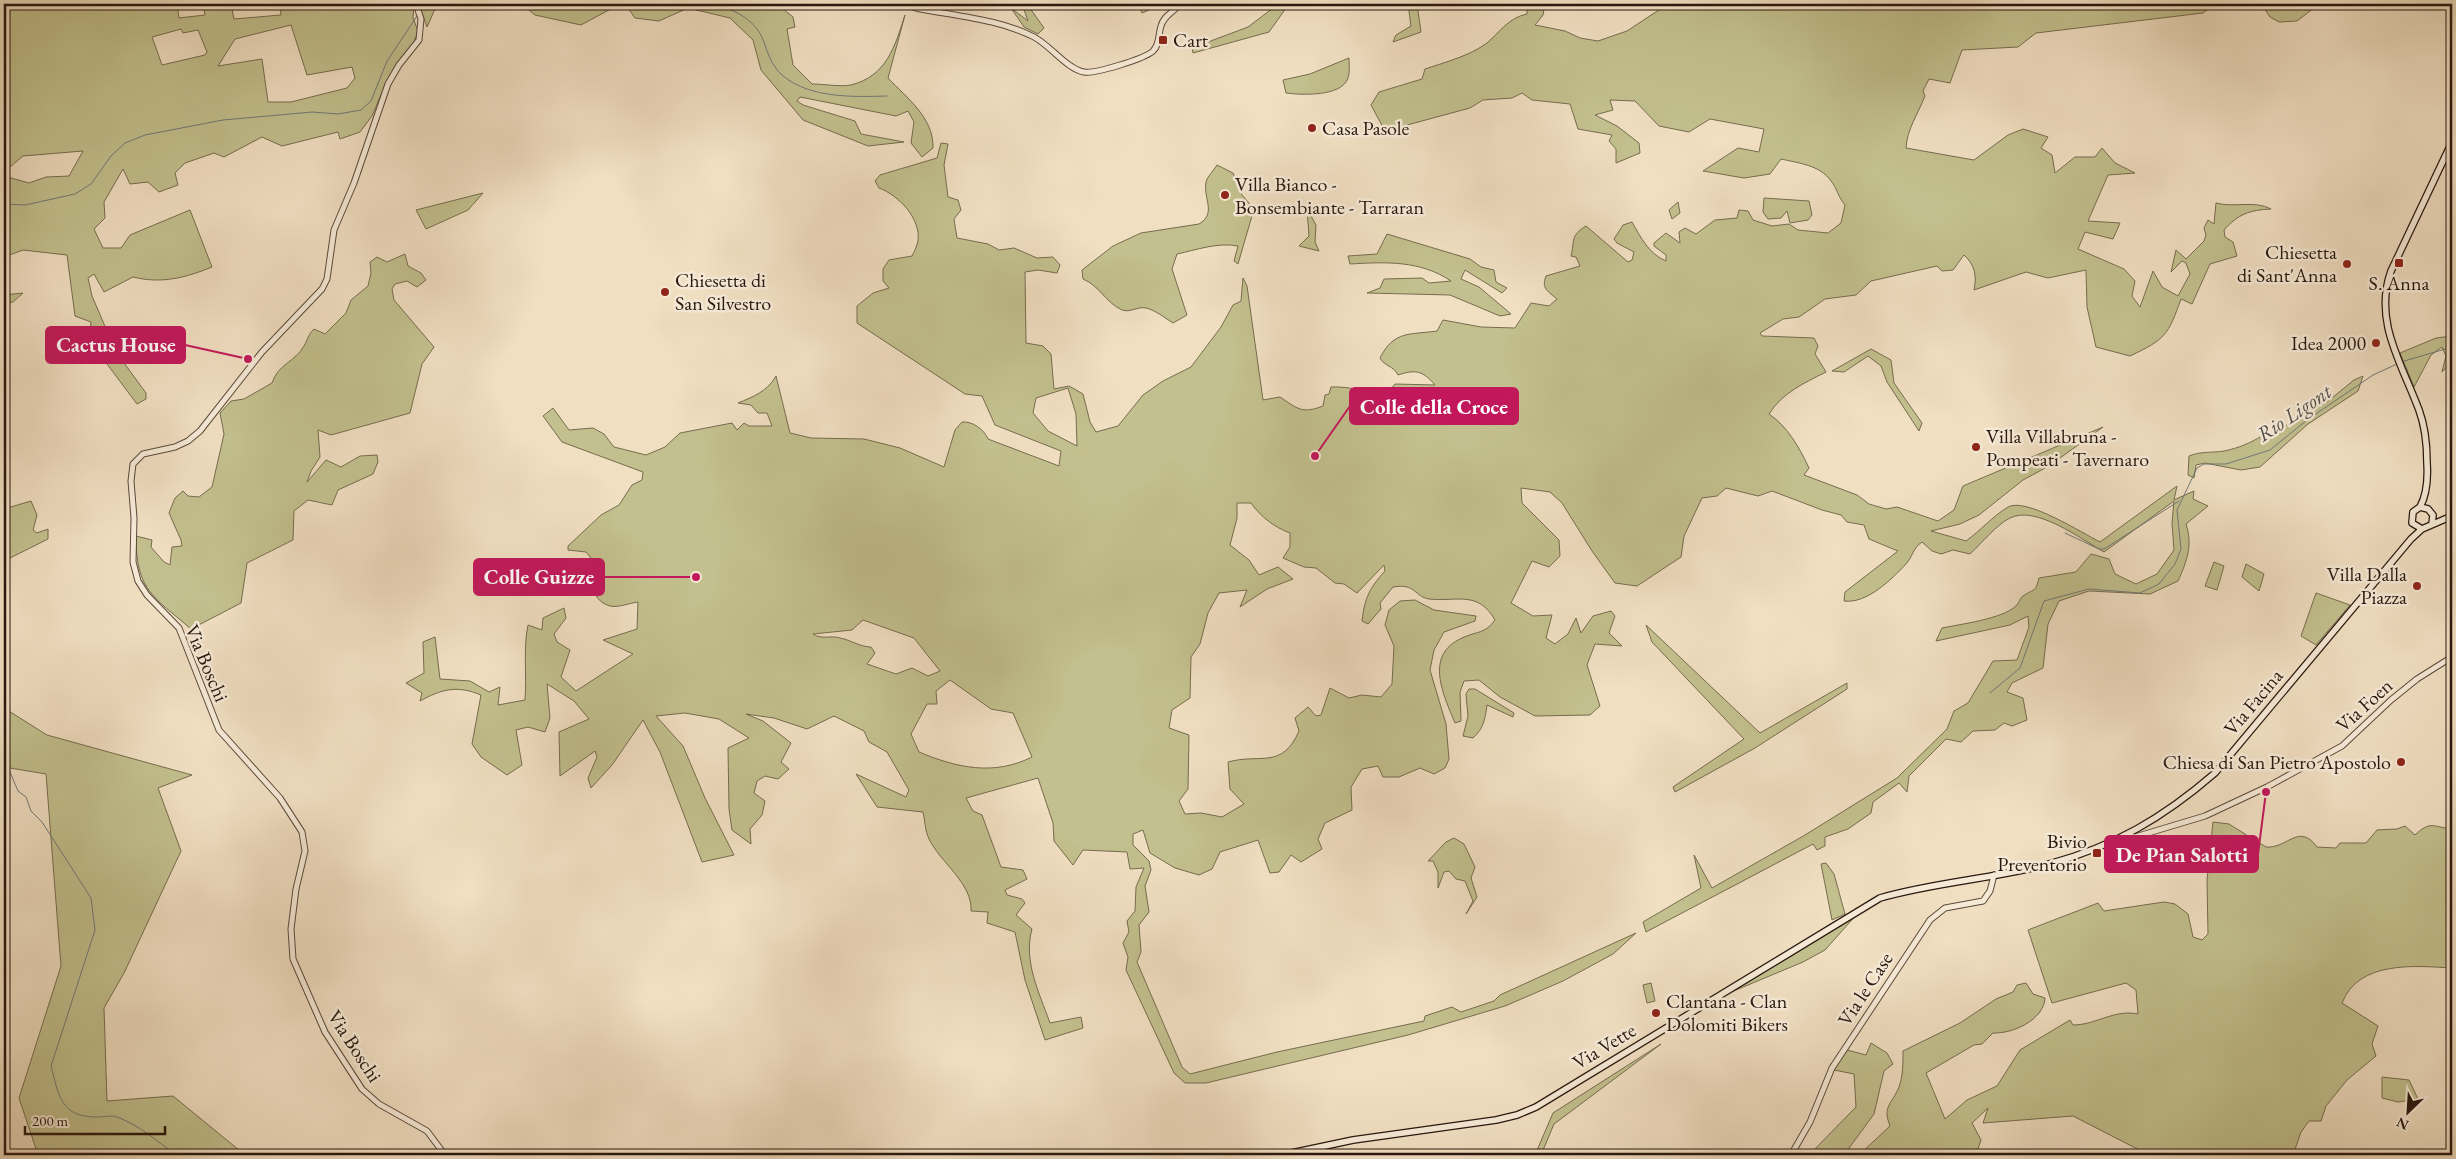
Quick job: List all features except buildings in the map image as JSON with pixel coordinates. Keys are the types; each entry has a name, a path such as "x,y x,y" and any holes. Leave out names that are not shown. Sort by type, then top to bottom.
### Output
{"main road":[{"path":"2452,142 2390,271 2386,285 2386,324 2397,358 2420,412 2426,436 2427,471 2425,494 2420,508 2412,516 2415,526 2422,529 2452,516"},
{"path":"2425,494 2428,509 2433,515 2432,524"},
{"path":"2420,508 2428,509"},
{"path":"2433,515 2452,516"},
{"name":"Via Facina","path":"2411,539 2415,526"},
{"name":"Via Facina","path":"1914,888 2049,864 2128,836 2180,803 2215,773 2411,539 2422,529"},
{"name":"Via Vette","path":"1282,1155 1353,1140 1496,1120 1528,1110 1868,904 1880,898 1914,888"}],"street":[{"name":"Via Boschi","path":"416,4 421,19 419,40 399,65 388,84 358,172 334,230 330,268 322,289 262,352 200,431 188,441 175,447 143,454 133,464 130,482 134,518 133,562 138,581 147,595 179,628 219,730 280,798 302,832 305,851 296,889 291,929 293,959 325,1032 362,1089 379,1104 427,1132 445,1155"},
{"path":"903,4 1006,26 1035,38 1055,50 1072,68 1085,72 1120,64 1151,53 1157,47 1161,26 1169,12 1180,4"},
{"name":"Via Foen","path":"2128,836 2135,838 2205,816 2268,787 2342,746 2397,694 2452,657"},
{"name":"Via le Case","path":"1792,1155 1810,1122 1832,1068 1930,920 1944,908 1983,901 1990,891 1994,875"}],"shaded area":[{"path":"4,4 177,4 179,18 205,15 203,4 231,4 234,19 281,15 280,4 414,4 413,18 418,31 410,53 386,83 372,116 360,132 340,139 338,132 282,146 262,137 224,157 214,153 185,163 175,173 178,185 159,192 148,182 130,184 123,169 104,202 105,218 94,229 103,248 121,248 130,235 190,210 212,267 173,279 153,280 133,277 104,292 94,274 88,278 92,296 116,352 146,393 146,399 137,404 95,348 82,352 89,341 91,322 75,316 67,255 23,250 4,257 4,176 29,183 46,177 69,176 83,151 23,156 4,172","holes":["291,25 307,75 352,67 355,78 347,88 291,102 268,102 262,59 218,66 235,39","181,29 183,33 198,30 207,52 205,55 162,65 152,37"]},
{"path":"419,4 445,4 435,9 427,27"},
{"path":"522,4 620,4 581,25 535,15"},
{"path":"625,4 777,4 793,17 795,27 787,29 793,65 812,84 837,86 851,85 863,81 881,67 893,48 905,15 888,78 911,101 924,118 932,137 933,148 922,157 911,143 914,122 908,111 896,116 800,97 797,101 803,105 855,121 861,134 904,142 868,146 803,120 761,70 753,40 730,18 688,8 659,21 635,18"},
{"path":"1022,4 1027,4 1044,28 1038,34 1024,27 1011,8 1028,21"},
{"path":"1127,4 1153,4 1151,9 1142,13 1140,9 1126,9"},
{"path":"1289,4 1269,32 1193,53 1192,48 1248,27 1277,5"},
{"path":"1408,4 1417,4 1421,32 1393,42 1396,35 1411,26"},
{"path":"1501,4 1545,4 1543,15 1535,25 1565,31 1580,38 1598,41 1627,31 1668,4 2123,4 2127,6 2132,4 2216,4 2203,13 2036,33 2018,47 1962,50 1950,83 1929,79 1923,91 1925,96 1907,141 1906,148 1974,160 2008,135 2023,129 2048,137 2041,148 2052,155 2055,173 2075,157 2095,157 2102,148 2115,163 2135,173 2108,175 2088,221 2120,223 2113,239 2085,232 2078,249 2124,269 2135,281 2132,296 2140,307 2153,271 2162,287 2178,296 2190,274 2186,263 2182,261 2171,272 2176,250 2186,259 2204,241 2206,235 2204,228 2208,220 2214,224 2216,203 2230,205 2251,204 2271,209 2257,210 2245,214 2234,220 2224,230 2225,237 2233,242 2237,256 2210,264 2192,304 2181,299 2173,321 2159,340 2130,356 2096,347 2087,307 2086,270 2048,278 2026,272 1974,290 1974,271 1971,263 1964,255 1953,270 1942,271 1937,266 1871,281 1856,295 1825,299 1799,317 1783,319 1760,333 1762,336 1814,338 1818,346 1815,354 1826,372 1787,394 1769,414 1782,425 1797,445 1809,468 1804,475 1857,495 1869,504 1886,509 1897,507 1938,521 1954,510 1963,486 2103,427 2049,466 2023,480 1979,515 1960,524 1931,531 1966,541 2002,511 2016,505 2040,511 2054,517 2100,542 2177,486 2174,500 2194,491 2193,499 2208,506 2186,524 2189,546 2184,567 2178,581 2150,594 2089,591 2059,601 2048,624 2043,668 2012,683 2007,692 2023,698 2027,720 2012,726 2004,723 1995,730 1973,731 1961,742 1946,739 1909,776 1907,792 1899,783 1873,802 1871,813 1848,829 1825,837 1825,846 1817,850 1813,844 1646,932 1643,922 1701,888 1694,855 1712,888 1805,835 1897,778 1947,729 1954,711 1968,703 1993,661 2017,660 2029,627 2028,616 2010,625 1936,641 1942,628 1981,620 2010,611 2022,597 2035,589 2039,578 2076,572 2091,554 2109,559 2115,574 2136,584 2157,574 2174,550 2172,523 2174,501 2104,552 2058,525 2032,516 2021,515 2010,518 2000,525 1970,554 1953,550 1941,554 1932,551 1922,542 1894,577 1870,595 1853,601 1844,601 1845,592 1898,551 1869,539 1864,525 1847,522 1841,515 1822,510 1772,491 1758,496 1726,488 1717,496 1702,498 1684,536 1681,557 1637,586 1615,583 1592,551 1562,503 1550,492 1521,488 1522,503 1559,540 1560,556 1549,567 1532,561 1511,603 1533,616 1552,615 1546,638 1555,644 1568,634 1576,618 1581,633 1593,616 1611,611 1615,616 1609,633 1622,646 1595,644 1587,665 1600,706 1590,715 1535,716 1500,697 1479,680 1464,681 1460,692 1461,721 1455,723 1442,688 1440,665 1443,654 1450,645 1462,638 1488,628 1495,620 1488,611 1481,604 1474,601 1466,599 1439,600 1424,598 1411,589 1401,586 1393,587 1380,603 1381,609 1368,624 1362,621 1365,606 1371,588 1385,571 1384,565 1357,593 1344,584 1335,583 1316,568 1304,567 1283,558 1290,547 1290,533 1268,521 1251,503 1237,503 1237,518 1230,545 1249,560 1259,575 1278,567 1293,579 1267,589 1240,607 1247,590 1219,593 1208,613 1200,644 1191,657 1190,698 1172,710 1169,728 1189,735 1188,789 1179,801 1185,814 1201,813 1222,817 1244,804 1230,789 1228,762 1269,758 1278,756 1285,751 1299,731 1295,718 1308,707 1316,716 1321,715 1330,688 1349,698 1362,695 1381,697 1392,684 1394,646 1385,625 1389,610 1400,601 1415,600 1434,610 1476,616 1475,621 1444,632 1434,650 1430,670 1446,724 1449,759 1445,768 1434,774 1420,768 1399,777 1383,777 1378,766 1362,769 1351,787 1352,810 1325,823 1318,839 1322,849 1301,862 1291,855 1279,872 1270,873 1258,840 1220,852 1212,869 1199,875 1175,868 1150,853 1143,830 1133,834 1133,845 1149,861 1151,870 1145,886 1149,912 1139,925 1141,952 1137,962 1182,1067 1190,1074 1277,1052 1424,1021 1425,1016 1452,1007 1461,1012 1494,1001 1500,995 1636,933 1613,954 1563,981 1505,1006 1408,1035 1206,1083 1185,1083 1174,1073 1126,970 1128,957 1123,943 1129,932 1127,921 1135,911 1136,887 1144,868 1130,869 1127,852 1083,850 1073,865 1054,841 1053,823 1038,778 966,798 973,811 982,815 1001,867 1023,870 1027,879 1005,890 1007,895 1022,899 1025,903 1016,915 1032,929 1029,953 1031,965 1050,1023 1081,1017 1083,1028 1045,1040 1025,980 1015,932 987,923 988,912 971,911 967,892 929,839 923,812 877,807 856,774 906,797 909,790 887,752 869,742 864,731 834,716 807,729 774,718 746,714 763,721 791,743 781,762 789,769 778,779 765,776 757,781 754,793 765,801 762,815 750,829 751,844 732,830 729,809 728,748 749,738 719,719 685,713 656,716 683,746 705,798 734,855 702,862 660,752 643,720 612,765 591,788 588,778 597,757 595,751 560,776 559,732 589,719 574,701 547,684 550,718 545,732 528,727 516,730 522,765 507,775 481,757 472,744 481,695 457,689 443,691 420,701 422,693 406,683 424,673 423,642 435,637 440,679 470,681 489,692 500,687 498,705 525,700 528,625 542,630 543,618 564,608 566,618 554,634 557,642 570,650 561,677 576,691 633,654 603,640 637,629 638,602 617,606 603,603 594,593 592,586 591,558 586,552 568,550 568,546 601,515 619,505 632,485 642,480 643,472 562,442 543,416 553,408 569,430 593,428 604,434 614,447 646,455 665,447 680,433 732,423 737,430 744,423 749,426 772,426 767,413 758,413 751,405 738,403 764,390 776,376 790,433 811,438 864,439 900,448 944,467 955,430 962,422 966,422 974,424 981,429 988,439 1059,466 1061,451 995,425 982,396 965,394 857,323 857,306 873,293 889,288 883,281 883,269 889,260 912,256 918,241 916,224 907,208 894,196 879,188 875,181 880,175 937,158 941,143 948,144 944,165 948,197 958,200 961,210 954,219 957,238 988,244 999,250 1014,248 1037,258 1053,257 1060,265 1057,273 1038,270 1025,272 1026,343 1043,346 1051,354 1054,389 1069,386 1083,394 1090,422 1096,432 1118,426 1143,395 1163,381 1191,367 1221,327 1233,305 1241,301 1243,278 1247,286 1263,400 1280,397 1300,409 1310,410 1323,406 1325,395 1329,394 1331,387 1388,392 1395,384 1435,385 1419,372 1398,375 1380,358 1385,349 1397,338 1411,334 1437,331 1443,320 1481,327 1515,328 1531,303 1549,306 1557,299 1545,287 1546,276 1580,266 1576,257 1571,256 1573,242 1577,233 1586,226 1628,262 1632,260 1634,252 1617,243 1614,239 1623,225 1632,222 1650,250 1666,261 1666,255 1654,246 1654,243 1666,233 1680,243 1679,232 1685,228 1696,234 1715,220 1737,218 1739,210 1748,211 1753,220 1772,226 1789,224 1798,230 1828,233 1841,223 1845,205 1831,181 1815,168 1781,159 1770,174 1744,178 1703,171 1738,148 1759,152 1764,129 1710,119 1689,132 1659,126 1635,101 1610,100 1613,110 1595,115 1617,126 1639,143 1640,153 1616,163 1616,149 1609,141 1612,135 1578,129 1570,104 1532,100 1522,93 1512,98 1483,100 1470,108 1385,131 1371,105 1379,92 1422,79 1425,69 1480,48 1510,22 1527,14 1527,6","holes":["1068,388 1076,414 1077,446 1048,431 1033,413 1036,398","863,620 914,638 940,671 928,676 912,668 896,674 867,664 875,653 871,647 837,637 820,637 813,634 852,630","950,680 991,709 1013,713 1032,757 1004,766 976,768 961,766 919,752 911,734 927,704 937,704 936,691"]},
{"path":"2216,4 2351,4 2314,8 2297,21 2279,22 2270,17 2264,8"},
{"path":"1349,58 1348,78 1338,89 1320,93 1286,93 1283,80 1310,74"},
{"path":"1217,165 1233,173 1242,195 1254,209 1238,264 1234,261 1238,246 1215,246 1177,254 1172,269 1187,315 1173,323 1146,308 1122,310 1083,279 1082,270 1113,246 1141,233 1199,224 1204,220 1208,210 1206,182"},
{"path":"483,193 468,210 426,229 416,210"},
{"path":"1764,198 1809,201 1812,215 1808,220 1790,223 1787,211 1781,218 1768,219 1763,212"},
{"path":"1678,202 1680,213 1672,219 1669,210"},
{"path":"1307,209 1316,225 1315,242 1319,251 1299,246 1309,236"},
{"path":"1387,234 1470,259 1481,267 1494,270 1496,282 1507,288 1502,293 1465,270 1461,279 1479,287 1511,314 1500,316 1450,295 1367,293 1380,288 1384,279 1422,278 1429,283 1451,281 1427,269 1415,266 1389,263 1350,264 1348,256 1377,254"},
{"path":"405,254 408,266 421,273 426,280 417,287 407,281 395,284 392,289 394,300 434,347 422,364 410,413 331,435 318,430 320,457 311,471 307,482 326,460 341,467 360,456 377,455 378,462 373,474 338,490 332,505 308,500 294,511 293,540 247,563 241,603 191,629 157,600 143,581 139,569 136,536 152,540 151,547 164,562 170,565 172,547 182,546 169,513 175,498 183,491 188,496 199,497 212,487 224,434 220,413 231,401 244,399 272,383 278,371 296,356 314,329 325,334 346,313 351,300 368,286 371,273 370,262 377,257 387,262"},
{"path":"23,293 13,302 4,303 4,295"},
{"path":"2452,336 2452,361 2442,372 2446,356 2442,347 2431,355 2414,387 2400,353 2436,338"},
{"path":"1871,349 1891,360 1894,383 1922,423 1919,431 1887,382 1881,366 1868,356 1844,372 1832,371"},
{"path":"2363,376 2358,391 2308,424 2260,467 2241,470 2205,463 2196,465 2194,478 2188,475 2189,456 2198,453 2229,450 2262,436 2268,438 2288,424 2303,418 2305,412 2327,402 2354,380"},
{"path":"31,501 37,515 33,530 37,533 48,529 48,539 4,561 4,509"},
{"path":"2214,562 2224,566 2217,590 2205,586"},
{"path":"2246,564 2264,574 2259,591 2242,577"},
{"path":"2316,593 2350,605 2316,645 2301,636"},
{"path":"1646,625 1760,733 1847,683 1847,689 1755,748 1675,792 1673,787 1744,739 1652,642"},
{"path":"1469,689 1475,689 1514,713 1513,717 1487,705 1485,719 1480,731 1473,738 1463,736 1468,716 1466,694"},
{"path":"4,708 47,735 192,775 158,788 181,851 124,973 104,1008 107,1101 173,1096 245,1155 38,1155 19,1098 61,966 46,774 4,767"},
{"path":"2213,822 2229,824 2266,847 2273,847 2293,838 2304,837 2311,840 2317,847 2336,848 2340,843 2366,843 2377,830 2397,829 2405,826 2415,835 2420,830 2429,826 2452,829 2452,968 2405,967 2390,969 2361,979 2350,989 2342,1003 2378,1026 2372,1044 2376,1056 2347,1080 2326,1106 2321,1121 2309,1121 2301,1132 2293,1155 2149,1155 2073,1116 1983,1123 1988,1108 1972,1123 1981,1140 1976,1155 1859,1155 1890,1126 1887,1109 1900,1083 1903,1069 1903,1051 1960,1023 1996,999 2013,992 2017,985 2026,983 2033,994 2045,998 2039,1013 2033,1019 2018,1028 2001,1033 1993,1033 1982,1044 1974,1045 1926,1073 1945,1119 1967,1100 1997,1086 2020,1050 2070,1020 2073,1025 2089,1023 2113,1015 2138,1014 2136,990 2126,983 2052,1003 2028,930 2098,903 2104,911 2164,902 2175,904 2188,914 2193,937 2202,940 2208,934 2207,880"},
{"path":"1454,838 1464,844 1475,867 1471,878 1477,897 1466,914 1473,901 1465,881 1456,879 1449,871 1444,872 1438,888 1438,872 1433,861 1428,861 1446,842"},
{"path":"1826,863 1834,874 1845,914 1832,920 1821,864"},
{"path":"1857,914 1825,950 1803,962 1724,995"},
{"path":"1651,983 1655,1001 1647,1003 1643,985"},
{"path":"1871,1043 1887,1053 1893,1064 1884,1071 1874,1114 1844,1155 1809,1155 1856,1107 1854,1074 1834,1070 1847,1050 1866,1055"},
{"path":"1661,1044 1554,1124 1541,1155 1535,1155 1553,1113"},
{"path":"2382,1077 2409,1080 2418,1099 2398,1102 2382,1098"}],"waterway":[{"path":"421,11 426,4"},
{"path":"714,4 738,13 756,27 777,70 800,86 814,91 844,96 887,96"},
{"path":"4,204 25,205 75,194 91,184 111,156 125,143 145,135 223,120 312,112 338,114 361,110 371,101 387,61 417,16"},
{"name":"Rio Ligont","path":"2401,362 2452,347"},
{"name":"Rio Ligont","path":"1990,693 2020,668 2044,601 2089,589 2140,593 2159,584 2175,564 2181,549 2177,510 2197,468 2204,464 2226,464 2270,450 2307,420 2373,375 2397,364"},
{"path":"2065,533 2099,549 2104,549 2179,501"},
{"path":"4,758 18,791 26,797 31,811 42,822 91,898 95,930 51,1066 56,1087 64,1103 76,1113 85,1116 112,1116 125,1120 176,1155"}],"place":[{"name":"Cart","path":"1163,40"},
{"name":"Casa Pasole","path":"1312,128"},
{"name":"Villa Bianco - Bonsembiante - Tarraran","path":"1225,195"},
{"name":"S. Anna","path":"2399,263"},
{"name":"Chiesetta di Sant'Anna","path":"2347,264"},
{"name":"Chiesetta di San Silvestro","path":"665,292"},
{"name":"Idea 2000","path":"2376,343"},
{"name":"Cactus House","path":"248,359"},
{"name":"Villa Villabruna - Pompeati - Tavernaro","path":"1976,447"},
{"name":"Colle della Croce","path":"1315,456"},
{"name":"Colle Guizze","path":"696,577"},
{"name":"Villa Dalla Piazza","path":"2417,586"},
{"name":"Chiesa di San Pietro Apostolo","path":"2401,762"},
{"name":"De Pian Salotti","path":"2266,792"},
{"name":"Bivio Preventorio","path":"2097,853"},
{"name":"Clantana - Clan Dolomiti Bikers","path":"1656,1013"}]}
